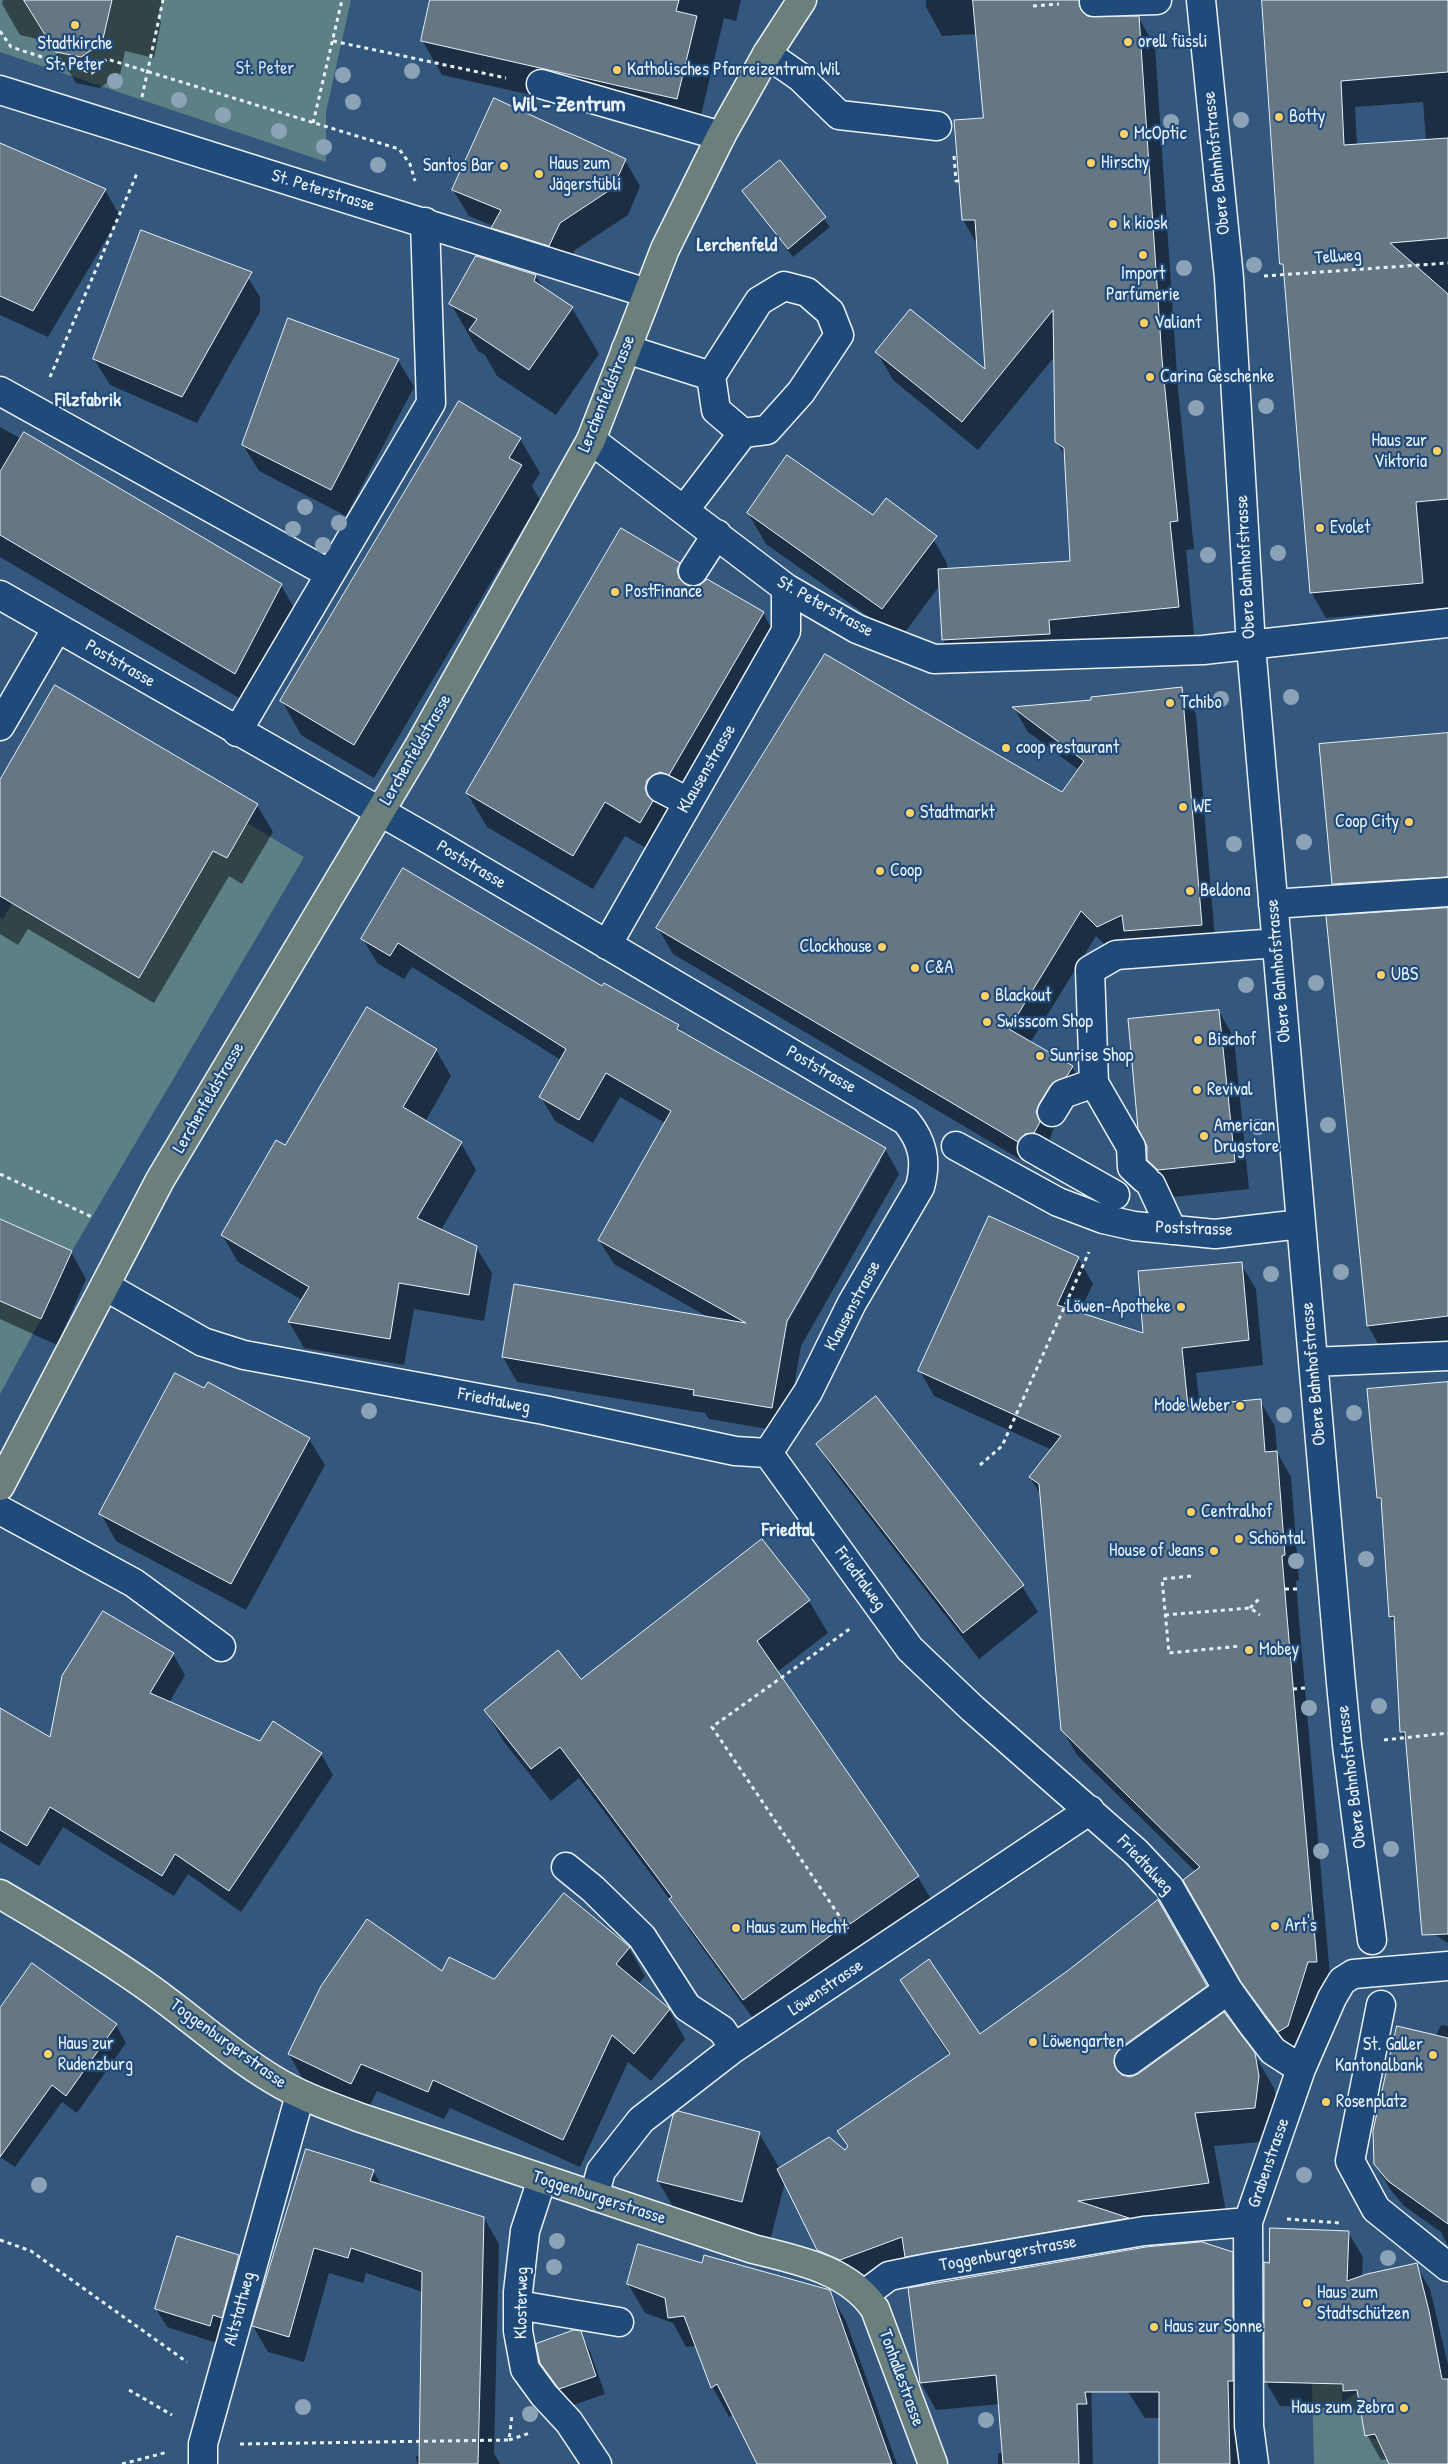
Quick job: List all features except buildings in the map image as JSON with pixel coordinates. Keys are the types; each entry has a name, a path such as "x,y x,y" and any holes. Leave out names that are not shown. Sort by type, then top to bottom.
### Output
{"main road":[{"name":"Lerchenfeldstrasse","path":"0,1486 160,1180 418,748 592,440 665,249 721,136 767,54 802,0"},
{"name":"Toggenburgerstrasse","path":"0,1894 142,1982 190,2017 240,2058 300,2094 358,2117 542,2179 753,2249 819,2267 841,2277 865,2294"},
{"name":"Tonhallestrasse","path":"865,2294 875,2309 888,2339 933,2464"}],"street":[{"path":"1094,2 1158,0"},
{"name":"Obere Bahnhofstrasse","path":"1201,0 1229,278 1251,646 1313,1362 1347,1745 1372,1940"},
{"path":"767,54 800,77 839,115 938,126"},
{"path":"541,84 721,136"},
{"name":"St. Peterstrasse","path":"0,90 647,293"},
{"path":"237,732 431,402 425,222"},
{"path":"685,509 743,434 767,430 801,392 839,335 830,312 807,292 784,286 759,301 711,376 716,410 743,434"},
{"path":"626,348 711,376"},
{"path":"0,391 330,574"},
{"name":"St. Peterstrasse","path":"592,440 685,509 786,588 857,629 934,659 1203,650 1448,623"},
{"path":"693,571 717,534"},
{"name":"Klausenstrasse","path":"607,945 786,630 786,588"},
{"name":"Poststrasse","path":"0,596 379,812 893,1112 906,1121 917,1134 923,1154"},
{"path":"0,726 57,628"},
{"path":"661,788 688,802"},
{"path":"1274,904 1448,892"},
{"path":"1103,1219 1132,1181 1131,1147 1094,1083 1090,970 1116,955 1277,943"},
{"path":"1052,1112 1063,1094 1094,1083"},
{"path":"1004,1174 1026,1157 1034,1144 1132,1181 1172,1230"},
{"name":"Poststrasse","path":"956,1146 1058,1202 1103,1219 1134,1226 1215,1234 1301,1224"},
{"name":"Klausenstrasse","path":"768,1453 808,1392 852,1303 920,1186 925,1168 923,1154"},
{"name":"Friedtalweg","path":"105,1286 203,1342 244,1355 381,1379 436,1396 651,1438 735,1451 768,1453 917,1656 973,1709 1090,1810 1136,1852 1170,1887 1228,1990 1273,2051 1301,2069"},
{"path":"1313,1362 1448,1356"},
{"path":"0,1510 134,1583 221,1647"},
{"name":"Löwenstrasse","path":"594,2196 601,2170 641,2120 734,2048 1090,1810"},
{"path":"566,1867 593,1889 642,1938 687,2007 722,2030 734,2048"},
{"name":"Grabenstrasse","path":"1254,2464 1249,2426 1248,2222 1301,2069 1332,1998 1342,1980 1353,1974 1448,1966"},
{"path":"1129,2061 1228,1990"},
{"path":"1381,2005 1350,2161 1376,2209 1448,2267"},
{"name":"Altstattweg","path":"203,2454 219,2384 300,2094"},
{"name":"Klosterweg","path":"542,2179 525,2231 518,2305 518,2331 525,2369 544,2395 569,2422 598,2464"},
{"name":"Toggenburgerstrasse","path":"865,2294 889,2276 1144,2231 1248,2222"},
{"path":"518,2305 619,2322"}],"path":[{"path":"141,106 146,72 163,0"},
{"path":"314,123 342,0"},
{"path":"0,31 11,47 92,73 107,59 399,150 410,164 414,174"},
{"path":"333,41 489,75"},
{"path":"36,411 152,139"},
{"name":"Tellweg","path":"1229,278 1448,263"},
{"path":"0,1174 92,1217"},
{"path":"980,1465 1002,1446 1103,1219"},
{"path":"1191,1576 1162,1578 1169,1653 1241,1646"},
{"path":"1165,1615 1250,1608 1259,1599"},
{"path":"869,1959 712,1727 880,1607"},
{"path":"1250,1608 1260,1616"},
{"path":"1347,1745 1448,1733"},
{"path":"1285,2218 1344,2223 1376,2209"},
{"path":"0,2240 31,2251 219,2384"},
{"path":"122,2464 203,2454 509,2440 516,2386 525,2369"},
{"path":"129,2390 190,2425 203,2454"}],"green space":[{"name":"St. Peter","path":"0,0 351,0 326,112 326,162 0,52"},
{"path":"247,823 304,857 72,1251 0,1219 0,917 3,919 12,903 139,977 213,851 227,858"},
{"path":"0,1301 41,1319 0,1394"},
{"path":"1312,2383 1343,2385 1342,2403 1357,2392 1365,2435 1379,2441 1389,2464 1314,2464"}],"place":[{"name":"Stadtkirche St. Peter","path":"75,25"},
{"name":"orell füssli","path":"1128,42"},
{"name":"Katholisches Pfarreizentrum Wil","path":"617,70"},
{"name":"Botty","path":"1279,117"},
{"name":"McOptic","path":"1124,134"},
{"name":"Hirschy","path":"1091,163"},
{"name":"Santos Bar","path":"504,166"},
{"name":"Haus zum Jägerstübli","path":"539,174"},
{"name":"k kiosk","path":"1113,224"},
{"name":"Import Parfumerie","path":"1143,255"},
{"name":"Valiant","path":"1144,323"},
{"name":"Carina Geschenke","path":"1150,377"},
{"name":"Haus zur Viktoria","path":"1437,451"},
{"name":"Evolet","path":"1320,528"},
{"name":"PostFinance","path":"615,592"},
{"name":"Tchibo","path":"1170,703"},
{"name":"coop restaurant","path":"1006,748"},
{"name":"WE","path":"1183,807"},
{"name":"Stadtmarkt","path":"910,813"},
{"name":"Coop City","path":"1409,822"},
{"name":"Coop","path":"880,871"},
{"name":"Beldona","path":"1190,891"},
{"name":"Clockhouse","path":"882,947"},
{"name":"C&A","path":"915,968"},
{"name":"UBS","path":"1381,975"},
{"name":"Blackout","path":"985,996"},
{"name":"Swisscom Shop","path":"987,1022"},
{"name":"Bischof","path":"1198,1040"},
{"name":"Sunrise Shop","path":"1040,1056"},
{"name":"Revival","path":"1197,1090"},
{"name":"American Drugstore","path":"1204,1136"},
{"name":"Löwen-Apotheke","path":"1181,1307"},
{"name":"Mode Weber","path":"1240,1406"},
{"name":"Centralhof","path":"1191,1512"},
{"name":"Schöntal","path":"1239,1539"},
{"name":"House of Jeans","path":"1214,1551"},
{"name":"Mobey","path":"1249,1650"},
{"name":"Art's","path":"1275,1926"},
{"name":"Haus zum Hecht","path":"736,1928"},
{"name":"Löwengarten","path":"1033,2042"},
{"name":"Haus zur Rudenzburg","path":"48,2054"},
{"name":"St. Galler Kantonalbank","path":"1433,2055"},
{"name":"Rosenplatz","path":"1326,2102"},
{"name":"Haus zum Stadtschützen","path":"1307,2303"},
{"name":"Haus zur Sonne","path":"1154,2327"},
{"name":"Haus zum Zebra","path":"1404,2408"}],"district":[{"name":"Wil - Zentrum","path":"569,105"},
{"name":"Lerchenfeld","path":"737,246"},
{"name":"Filzfabrik","path":"88,401"},
{"name":"Friedtal","path":"788,1531"}]}
